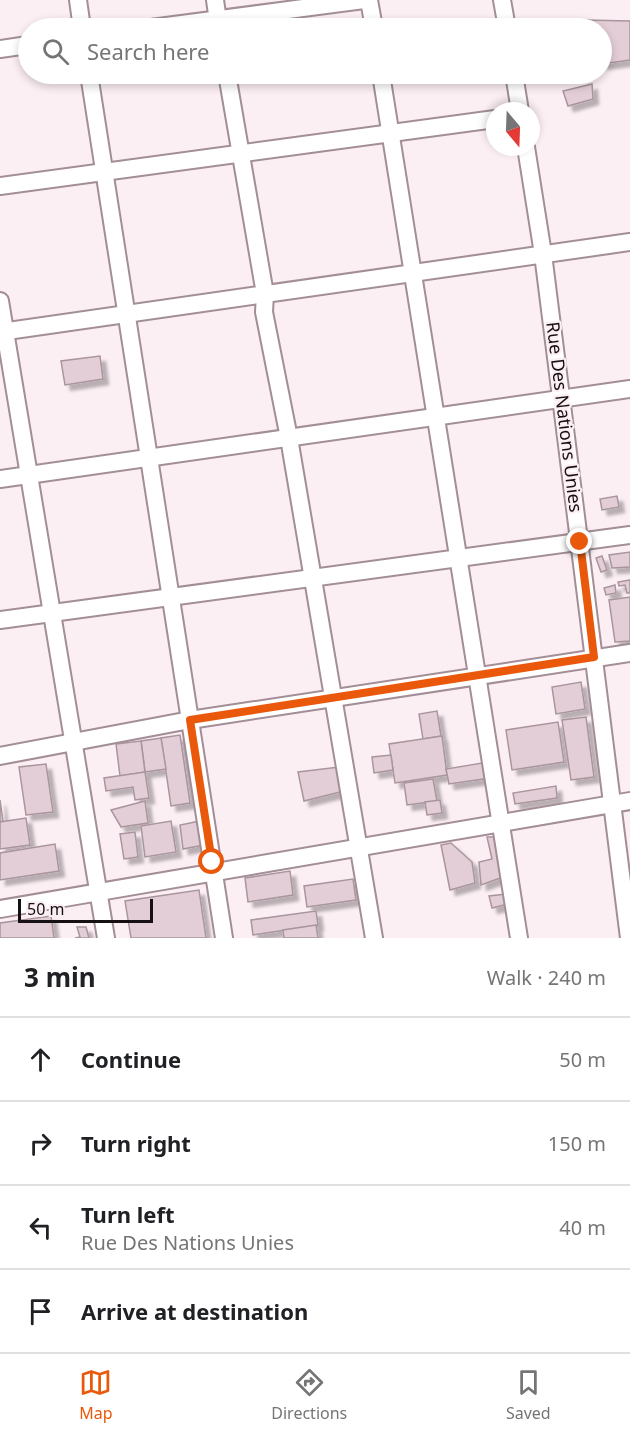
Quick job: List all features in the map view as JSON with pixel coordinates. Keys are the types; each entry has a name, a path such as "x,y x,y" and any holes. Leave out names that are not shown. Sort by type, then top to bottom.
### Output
{"street":[{"path":"78,0 81,18"},
{"path":"215,0 218,18"},
{"path":"255,18 364,0"},
{"path":"369,0 372,18"},
{"path":"502,0 505,18"},
{"path":"0,49 18,46"},
{"path":"91,84 224,938"},
{"path":"229,84 265,294 264,312 289,438 374,938"},
{"path":"383,84 519,938"},
{"path":"516,84 519,102"},
{"path":"0,186 486,120"},
{"name":"Rue Des Nations Unies","path":"527,156 562,399 629,938"},
{"path":"2,332 630,242"},
{"path":"0,301 2,332 29,475 106,938"},
{"path":"0,479 630,389"},
{"path":"0,620 630,535"},
{"path":"0,756 190,720 630,653"},
{"path":"0,909 630,801"}],"building":[{"path":"612,21 630,21 630,60 612,63"},
{"path":"592,84 593,99 568,106 563,91"},
{"path":"100,356 103,379 65,385 61,361"},
{"path":"617,496 619,507 602,510 600,499"},
{"path":"630,552 630,567 612,568 609,555"},
{"path":"602,556 607,570 601,572 596,558"},
{"path":"630,580 630,593 627,593 625,585 619,586 618,582"},
{"path":"615,585 616,593 606,595 604,588"},
{"path":"630,597 630,641 615,642 609,600"},
{"path":"581,682 585,709 556,714 552,687"},
{"path":"437,711 441,736 423,739 419,714"},
{"path":"586,717 594,777 571,780 562,720"},
{"path":"558,722 564,762 512,770 506,730"},
{"path":"180,735 190,803 171,806 161,738"},
{"path":"442,736 447,775 395,783 389,744"},
{"path":"161,738 166,769 145,772 141,741"},
{"path":"141,741 145,772 120,776 116,744"},
{"path":"391,755 393,770 374,773 372,757"},
{"path":"488,762 490,778 449,784 446,769"},
{"path":"46,764 53,812 26,815 19,767"},
{"path":"339,767 340,792 304,801 298,772"},
{"path":"145,772 149,798 135,800 133,787 106,791 104,778"},
{"path":"433,779 437,801 407,805 404,783"},
{"path":"556,786 557,798 515,804 513,793"},
{"path":"0,800 3,821 0,822"},
{"path":"440,800 442,813 427,815 425,802"},
{"path":"145,801 148,823 121,827 111,810"},
{"path":"26,818 30,845 0,849 0,822"},
{"path":"171,821 176,852 145,857 141,826"},
{"path":"200,821 204,845 183,849 180,825"},
{"path":"135,832 138,857 124,859 120,834"},
{"path":"487,837 495,837 503,877 481,885 479,862 492,859"},
{"path":"451,843 472,862 475,883 450,890 441,845"},
{"path":"55,844 59,871 0,880 0,853"},
{"path":"290,871 293,895 248,902 245,878"},
{"path":"353,879 356,900 307,907 304,886"},
{"path":"199,890 206,938 131,938 125,901"},
{"path":"506,894 508,904 492,908 489,896"},
{"path":"316,911 318,925 253,935 251,920"},
{"path":"51,916 54,938 0,938 0,923"},
{"path":"316,925 318,938 284,938 283,930"},
{"path":"77,927 86,927 89,938 75,938 80,937"}],"route":[{"path":"212,862 190,720 594,657 580,542"}]}
